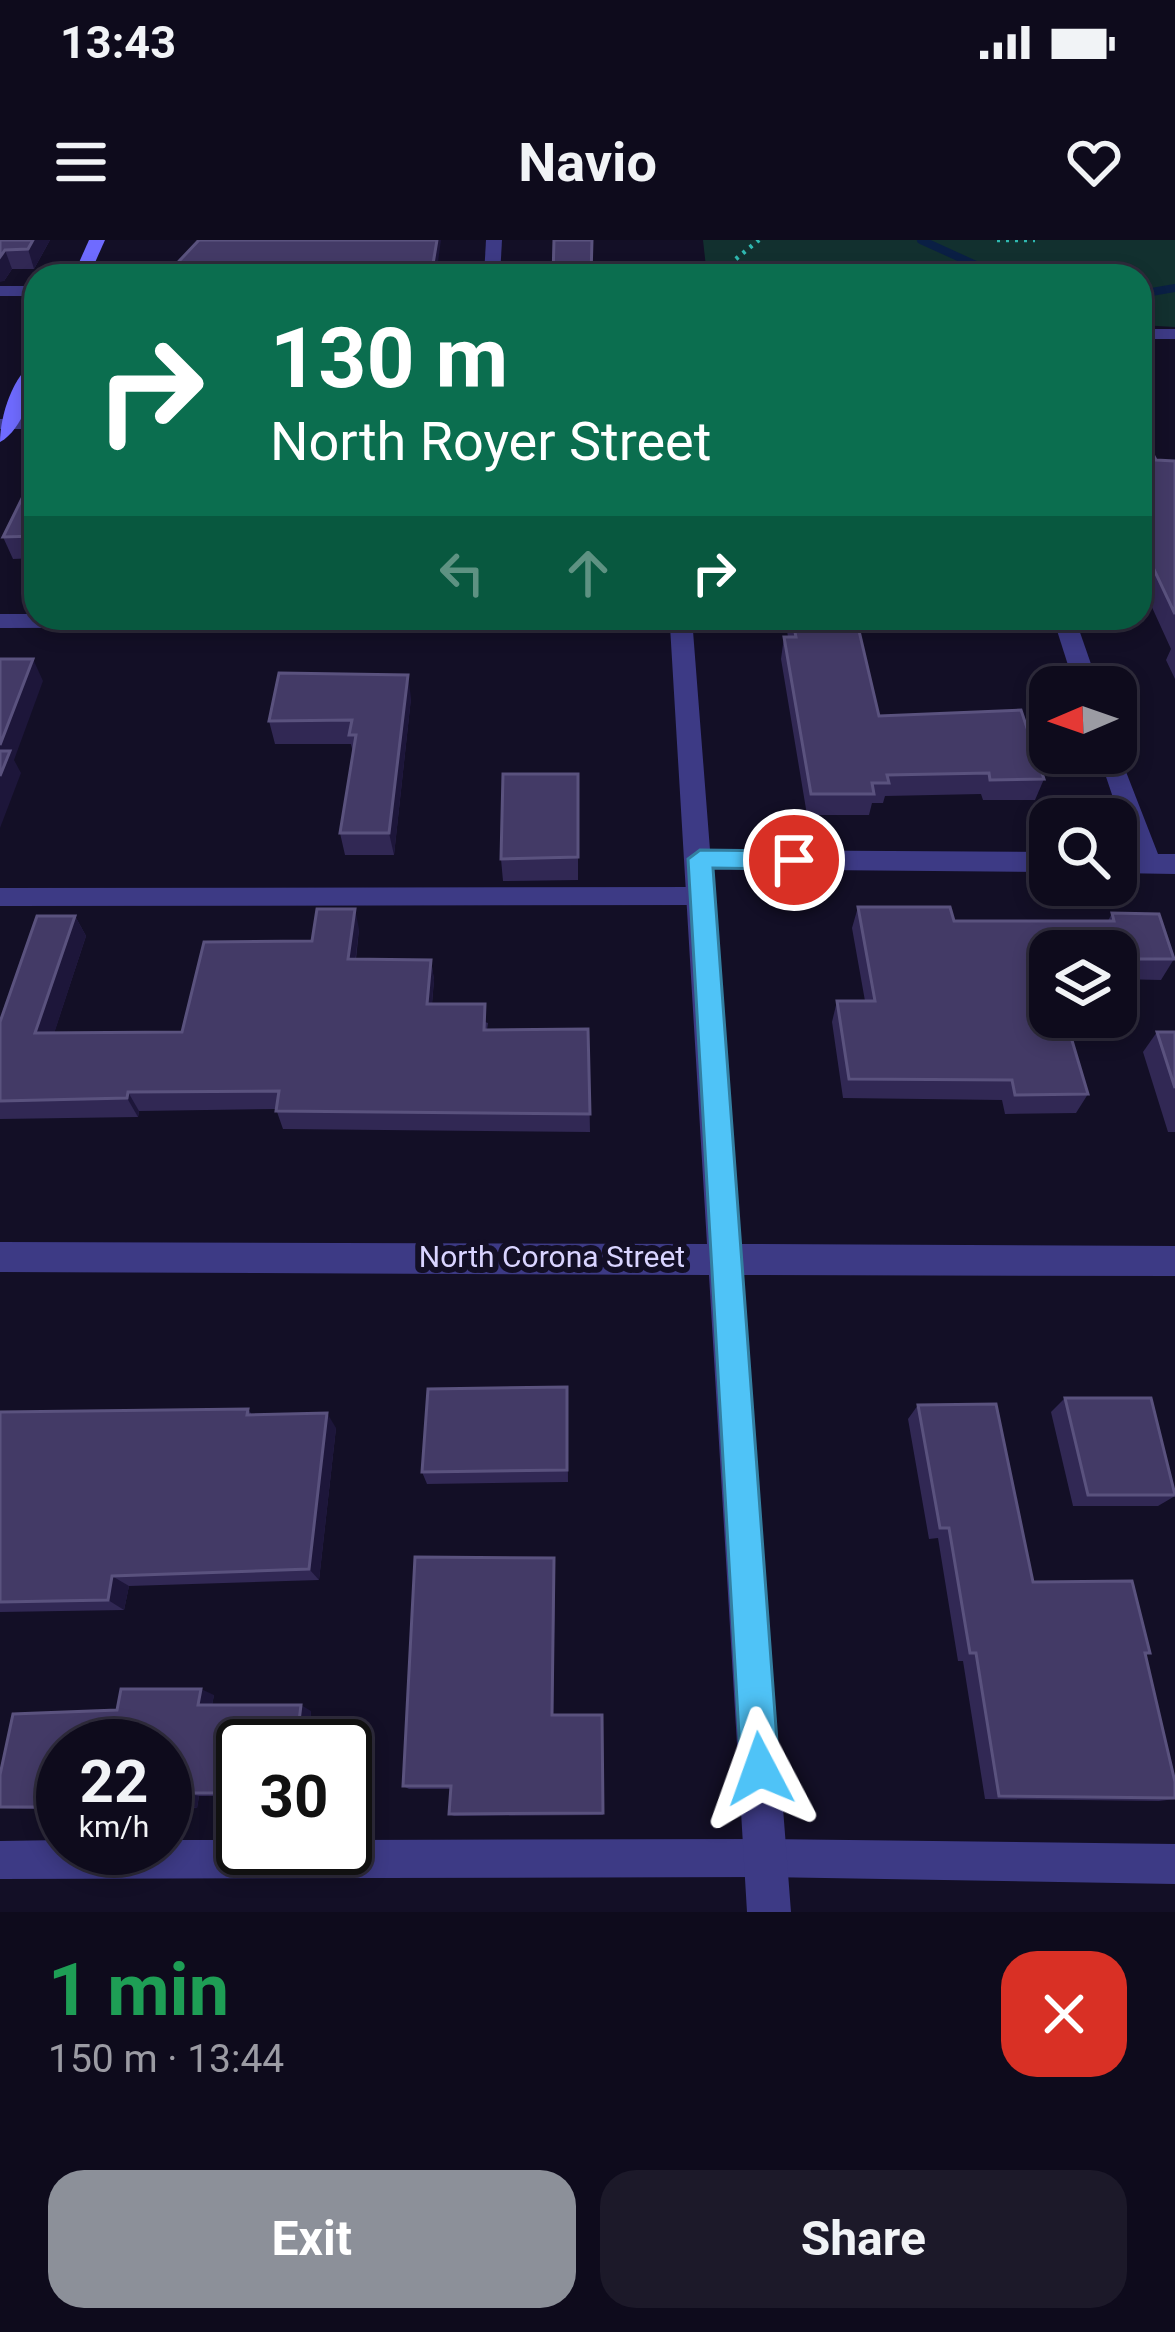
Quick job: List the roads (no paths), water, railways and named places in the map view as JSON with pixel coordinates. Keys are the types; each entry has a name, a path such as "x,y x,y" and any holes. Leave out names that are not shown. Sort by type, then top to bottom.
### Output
{"street":[{"path":"2,428 24,388"},
{"path":"682,630 769,1912"},
{"path":"1068,630 1081,666"},
{"path":"1120,774 1162,864"},
{"path":"700,859 1029,862"},
{"name":"North Corona Street","path":"0,1257 1175,1261"}],"lane":[{"path":"0,897 699,896"},
{"path":"0,1860 766,1858 1175,1864"}],"waterway":[{"path":"921,240 974,264"},
{"path":"1152,292 1175,288"}]}
